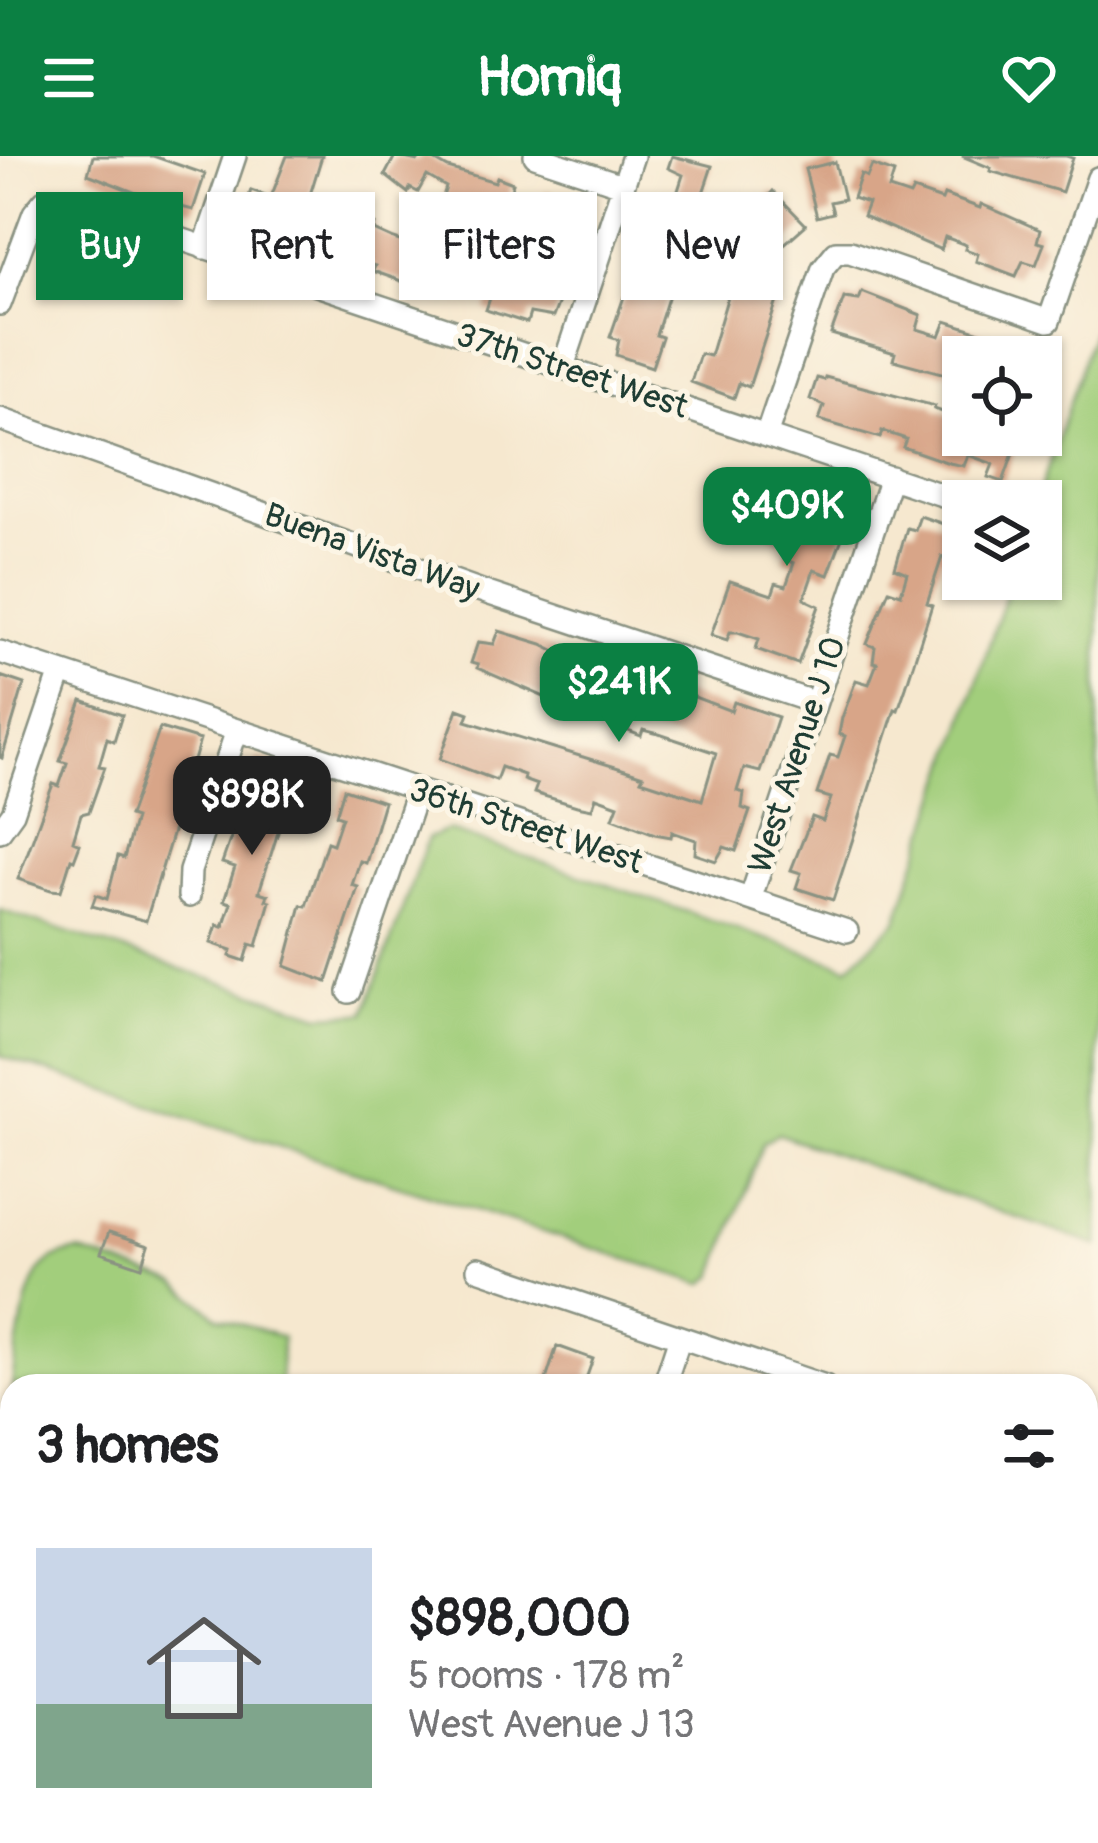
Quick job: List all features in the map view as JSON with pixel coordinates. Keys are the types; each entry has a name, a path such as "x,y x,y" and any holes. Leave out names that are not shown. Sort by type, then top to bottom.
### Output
{"street":[{"path":"204,248 236,156"},
{"path":"535,156 622,185"},
{"path":"563,367 632,156"},
{"path":"766,436 823,268 836,252 850,252 1049,321 1098,178"},
{"name":"37th Street West","path":"1,299 34,213 44,201 64,200 942,495"},
{"name":"Buena Vista Way","path":"0,419 490,594 813,702"},
{"name":"West Avenue J 10","path":"751,897 890,477"},
{"name":"36th Street West","path":"0,652 847,931"},
{"path":"0,831 13,813 61,672"},
{"path":"189,896 190,871 237,730"},
{"path":"350,992 417,792"},
{"path":"478,1269 789,1374"},
{"path":"668,1374 680,1337"}],"green space":[{"path":"1098,316 1098,1246 778,1134 763,1143 714,1276 704,1284 0,1056 0,910 321,1015 365,1013 428,838 448,830 848,967 897,921 1004,600 1062,600 1062,480 1044,480 1052,456 1062,456 1062,425"},
{"path":"78,1251 176,1283 218,1317 282,1337 280,1374 14,1374 36,1277 64,1255"}],"building":[{"path":"93,156 153,156 205,174 193,210 183,207 183,192 134,192 88,174"},
{"path":"287,156 322,156 311,192 273,192"},
{"path":"395,156 418,161 427,156 448,168 513,183 510,192 444,192 446,187 427,176 418,192 410,188 407,192 385,175"},
{"path":"672,156 712,166 703,192 678,192 683,175 668,168"},
{"path":"962,156 1073,158 1062,192 990,171"},
{"path":"835,162 844,199 830,202 833,213 817,217 805,169"},
{"path":"872,165 894,173 889,189 910,196 913,190 942,200 944,195 980,208 981,204 1040,230 1037,242 1044,244 1036,265 1023,261 1016,276 976,261 978,254 965,249 966,245 945,237 941,250 863,216 868,203 853,198 861,174 867,177"},
{"path":"783,201 806,225 783,245"},
{"path":"375,230 399,241 399,280 375,272"},
{"path":"862,292 921,315 917,329 940,336 946,321 992,336 942,336 942,373 893,360 895,353 831,334 844,298 859,300"},
{"path":"489,300 560,300 553,317 530,313 527,323 486,310"},
{"path":"623,300 667,300 652,367 616,355 619,340 610,337"},
{"path":"727,300 777,300 749,387 739,383 734,398 691,382 700,354 710,356"},
{"path":"817,378 935,406 942,412 942,456 968,456 964,466 903,447 906,439 882,431 880,438 819,420 824,406 810,399"},
{"path":"971,456 1012,456 1004,480 988,477 993,464"},
{"path":"767,473 782,478 779,489 805,498 808,489 818,491 820,485 841,492 839,508 852,512 828,575 814,570 804,599 819,606 798,664 756,649 759,639 738,632 730,632 727,640 711,635 730,581 772,595 776,583 786,586 794,563 784,559 790,542 748,527"},
{"path":"920,516 942,524 942,557 927,603 932,605 833,900 796,888 801,873 791,870 812,817 823,821 831,798 817,794 830,755 838,757 845,736 839,734 842,718 856,680 869,684 877,663 873,662 875,647 867,644 889,590 901,594 907,573 895,568 907,528 915,530"},
{"path":"499,631 542,644 556,651 554,657 576,665 579,657 622,672 618,685 639,692 655,694 658,683 731,711 734,702 778,717 760,772 744,768 737,791 744,793 742,808 750,811 736,851 724,847 716,861 695,854 696,840 672,832 671,837 655,834 613,818 618,805 596,797 592,809 577,806 534,793 537,785 501,767 496,780 440,759 458,709 469,713 466,721 643,776 641,780 702,800 716,753 643,730 641,736 628,731 630,726 601,716 603,710 581,703 579,709 549,699 477,668 471,663 478,642 494,644"},
{"path":"0,676 24,684 2,758 0,757"},
{"path":"82,701 122,715 114,741 107,738 99,766 105,767 89,812 81,814 73,841 80,844 74,860 61,891 51,890 18,879 53,784 59,786 67,763 60,761"},
{"path":"160,728 200,740 182,802 176,800 168,823 175,825 146,921 92,906 96,895 107,899 118,856 124,858 135,818 129,816"},
{"path":"258,760 297,773 274,824 280,826 259,892 270,901 257,946 250,944 245,961 230,956 232,950 211,943 231,903 224,901 235,867 222,863"},
{"path":"344,789 384,802 366,863 360,861 352,885 358,887 327,982 285,966 301,905 306,906 327,842 333,844 342,817 336,815"},
{"path":"109,1232 149,1245 142,1267 101,1253"},
{"path":"557,1346 593,1359 588,1374 548,1374"}]}
